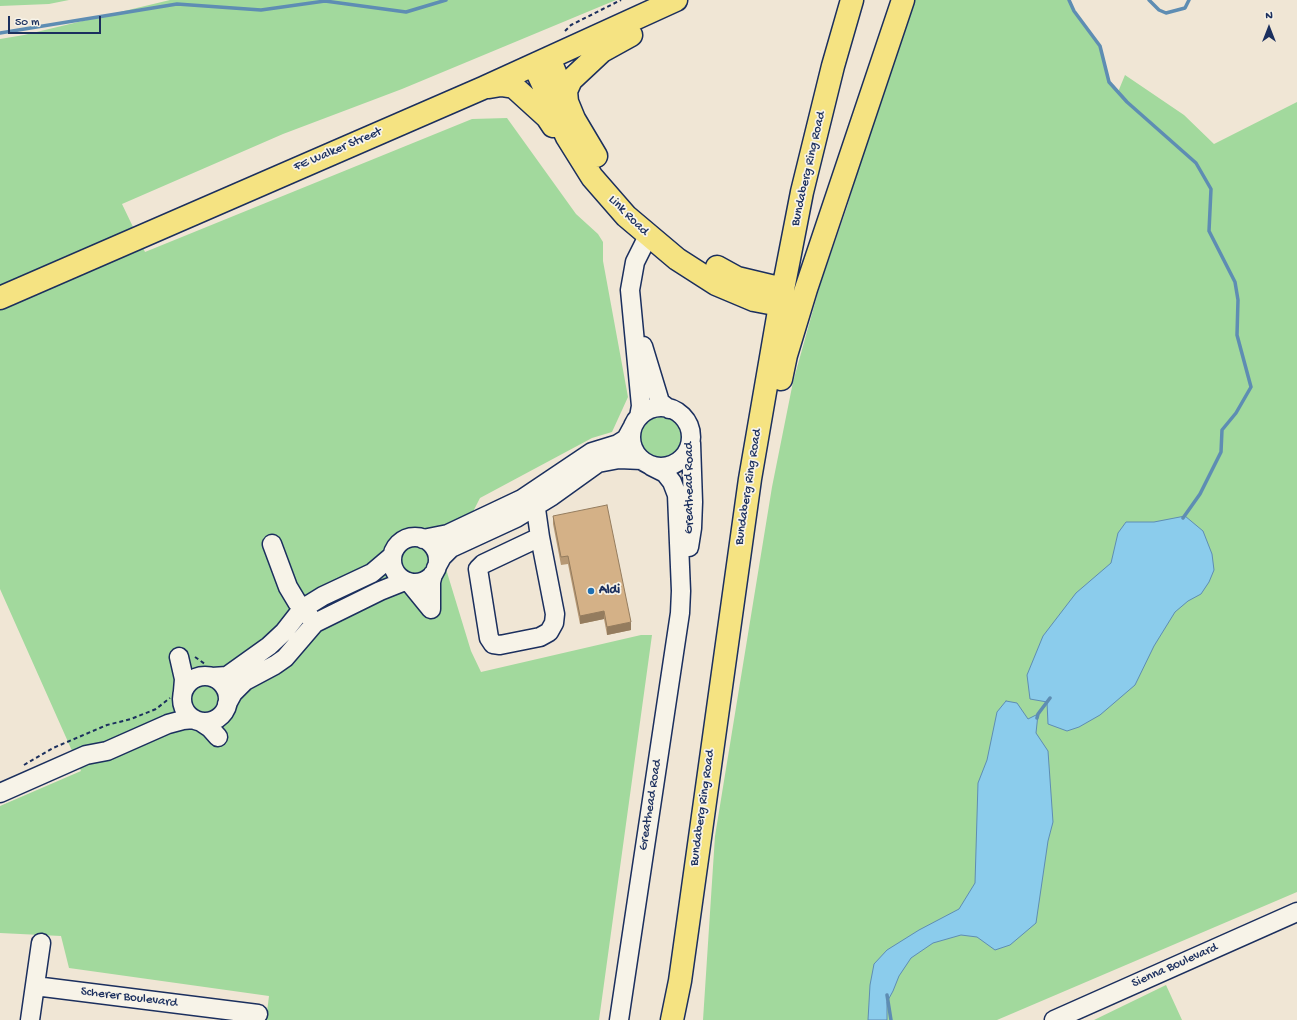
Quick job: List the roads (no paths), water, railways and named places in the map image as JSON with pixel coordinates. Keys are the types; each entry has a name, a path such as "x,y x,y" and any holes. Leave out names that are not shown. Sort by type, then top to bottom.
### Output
{"main road":[{"name":"FE Walker Street","path":"0,298 483,88 676,0"},
{"path":"567,102 566,91 571,80 602,50 668,16 693,0"},
{"name":"Bundaberg Ring Road","path":"672,1020 680,981 750,479 781,297 802,192 852,0"},
{"path":"750,479 771,430 786,355 804,296 903,0"},
{"name":"Link Road","path":"541,61 567,102 586,141 653,231"},
{"name":"Link Road","path":"541,61 567,137 592,177 626,216 719,269 781,297"},
{"path":"483,88 501,85 514,87 547,117 570,156 592,177"},
{"name":"Bundaberg Ring Road","path":"679,1020 680,981"}],"street":[{"name":"Greathead Road","path":"619,1020 680,613 681,591 677,496 672,482 665,472 647,463 632,446 641,406 631,309 631,278 635,262 653,231"},
{"name":"Greathead Road","path":"631,309 660,402 683,417 690,432 692,528 681,591"},
{"path":"0,793 86,755 107,751 176,721 214,720 226,707 233,694 245,681 285,658 315,623 373,594 407,582 421,582 435,571 442,557 451,548 516,518 535,499 592,452 622,441 636,423 653,409 670,409"},
{"name":"Greathead Road","path":"647,463 662,467 672,465 680,460 687,452 690,442 690,432"},
{"path":"179,694 192,680 227,676 269,646 284,632 302,609 323,596 372,572 392,556 401,542 412,538 423,539 448,534 535,499 598,463 619,459 647,463"},
{"path":"535,499 540,537 555,614 554,623 549,632 540,637 500,645 493,644 489,638 478,569 483,564 540,537"},
{"path":"392,556 393,569 396,574 407,582 432,611 431,582 438,561 434,548 423,539"},
{"path":"272,544 292,596 315,623"},
{"path":"86,755 108,738 172,710 184,679 182,656 193,667 223,685 228,697 222,735 197,721 185,711 179,694"},
{"name":"Sienna Boulevard","path":"1054,1020 1297,912"},
{"path":"30,1020 41,943"},
{"name":"Scherer Boulevard","path":"35,986 188,1013 258,1014"}],"water":[{"path":"1185,516 1203,531 1212,554 1214,570 1209,582 1201,594 1188,601 1175,612 1154,646 1135,685 1100,715 1079,727 1067,731 1048,724 1047,702 1030,699 1027,675 1043,636 1076,593 1111,563 1118,533 1126,522 1154,522"},
{"path":"1006,701 1017,703 1028,719 1038,714 1036,733 1048,751 1053,822 1048,841 1036,923 1010,945 995,950 977,937 961,935 933,943 911,958 899,976 887,1002 887,1020 868,1020 870,985 874,964 887,950 919,930 959,909 975,883 978,783 987,760 997,712"}],"waterway":[{"path":"0,33 177,4 261,10 325,1 406,12 446,0"},
{"path":"1069,0 1074,11 1100,46 1109,82 1127,102 1196,163 1211,189 1209,231 1235,282 1238,300 1237,335 1251,387 1236,413 1222,430 1221,452 1200,494 1183,518"},
{"path":"1149,0 1159,10 1166,13 1185,8 1189,0"},
{"path":"1037,718 1038,714 1050,698"},
{"path":"887,995 891,1020"}],"place":[{"name":"Aldi","path":"591,591"}]}
